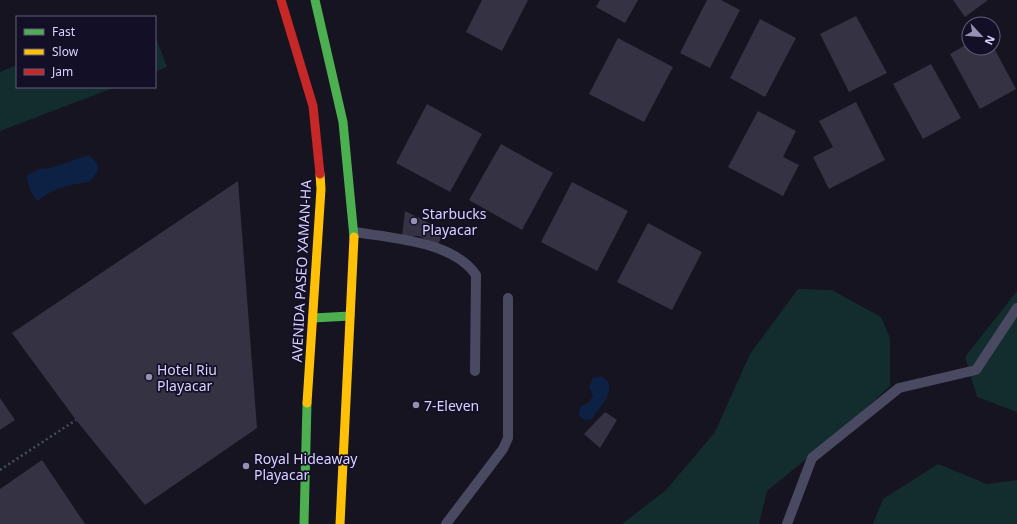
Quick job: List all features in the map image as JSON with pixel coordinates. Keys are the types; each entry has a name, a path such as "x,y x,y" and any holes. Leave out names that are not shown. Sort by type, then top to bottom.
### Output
{"main road":[{"name":"AVENIDA PASEO XAMAN-HA","path":"281,0 313,106 321,189 307,408 304,524"},
{"path":"315,0 343,122 354,232 340,524"},
{"path":"313,318 350,316"}],"lane":[{"path":"354,232 411,241 439,248 470,265 476,275 475,371"},
{"path":"446,524 503,449 508,438 508,298"},
{"path":"787,524 812,458 899,388 976,370 1017,308"}],"path":[{"path":"0,470 76,420"}],"green space":[{"path":"156,38 167,67 156,72"},
{"path":"16,65 16,88 113,88 0,131 0,72"},
{"path":"798,289 832,290 881,317 890,338 890,386 847,426 767,491 759,524 622,524 666,490 715,432 750,354"},
{"path":"1017,291 1017,412 977,397 965,357"},
{"path":"938,464 987,484 1017,480 1017,524 873,524 883,499"}],"water":[{"path":"89,155 97,163 98,171 90,182 62,187 37,201 31,192 26,176 39,169 51,168"},
{"path":"601,376 608,381 609,392 605,401 592,419 584,420 578,414 581,406 588,403 593,396 589,387 593,378"}],"building":[{"path":"482,0 528,0 502,51 466,32"},
{"path":"600,0 638,0 625,23 596,7"},
{"path":"707,0 721,0 740,10 710,68 680,53"},
{"path":"953,0 988,0 966,16 964,16"},
{"path":"856,16 887,73 849,92 820,34"},
{"path":"760,19 796,38 765,97 730,78"},
{"path":"618,38 673,67 644,122 589,94"},
{"path":"961,48 961,56 998,56 1016,89 980,109 950,54"},
{"path":"931,64 961,118 923,139 893,84"},
{"path":"856,102 885,160 829,189 813,157 833,147 819,121"},
{"path":"427,104 482,134 450,192 396,163"},
{"path":"758,111 796,131 783,157 799,165 783,196 728,167"},
{"path":"501,144 553,173 522,230 469,200"},
{"name":"Hotel Riu Playacar","path":"238,181 257,428 145,505 76,420 12,333"},
{"path":"572,182 628,211 597,271 541,242"},
{"name":"Starbucks Playacar","path":"405,211 445,231 437,246 419,236 402,236"},
{"path":"648,223 702,252 672,310 617,282"},
{"path":"0,398 15,420 0,430"},
{"path":"605,412 617,420 600,448 584,434"},
{"path":"42,460 85,524 0,524 0,489"}],"traffic: fast":[{"path":"315,0 343,122 354,237"},
{"path":"313,318 350,316"},
{"path":"304,524 307,403"}],"traffic: slow":[{"path":"307,403 321,189 320,174"},
{"path":"340,524 354,237"}],"traffic: jam":[{"path":"281,0 313,106 320,174"}],"place":[{"name":"Starbucks Playacar","path":"414,221"},
{"name":"Hotel Riu Playacar","path":"149,377"},
{"name":"7-Eleven","path":"416,405"},
{"name":"Royal Hideaway Playacar","path":"246,466"}]}
